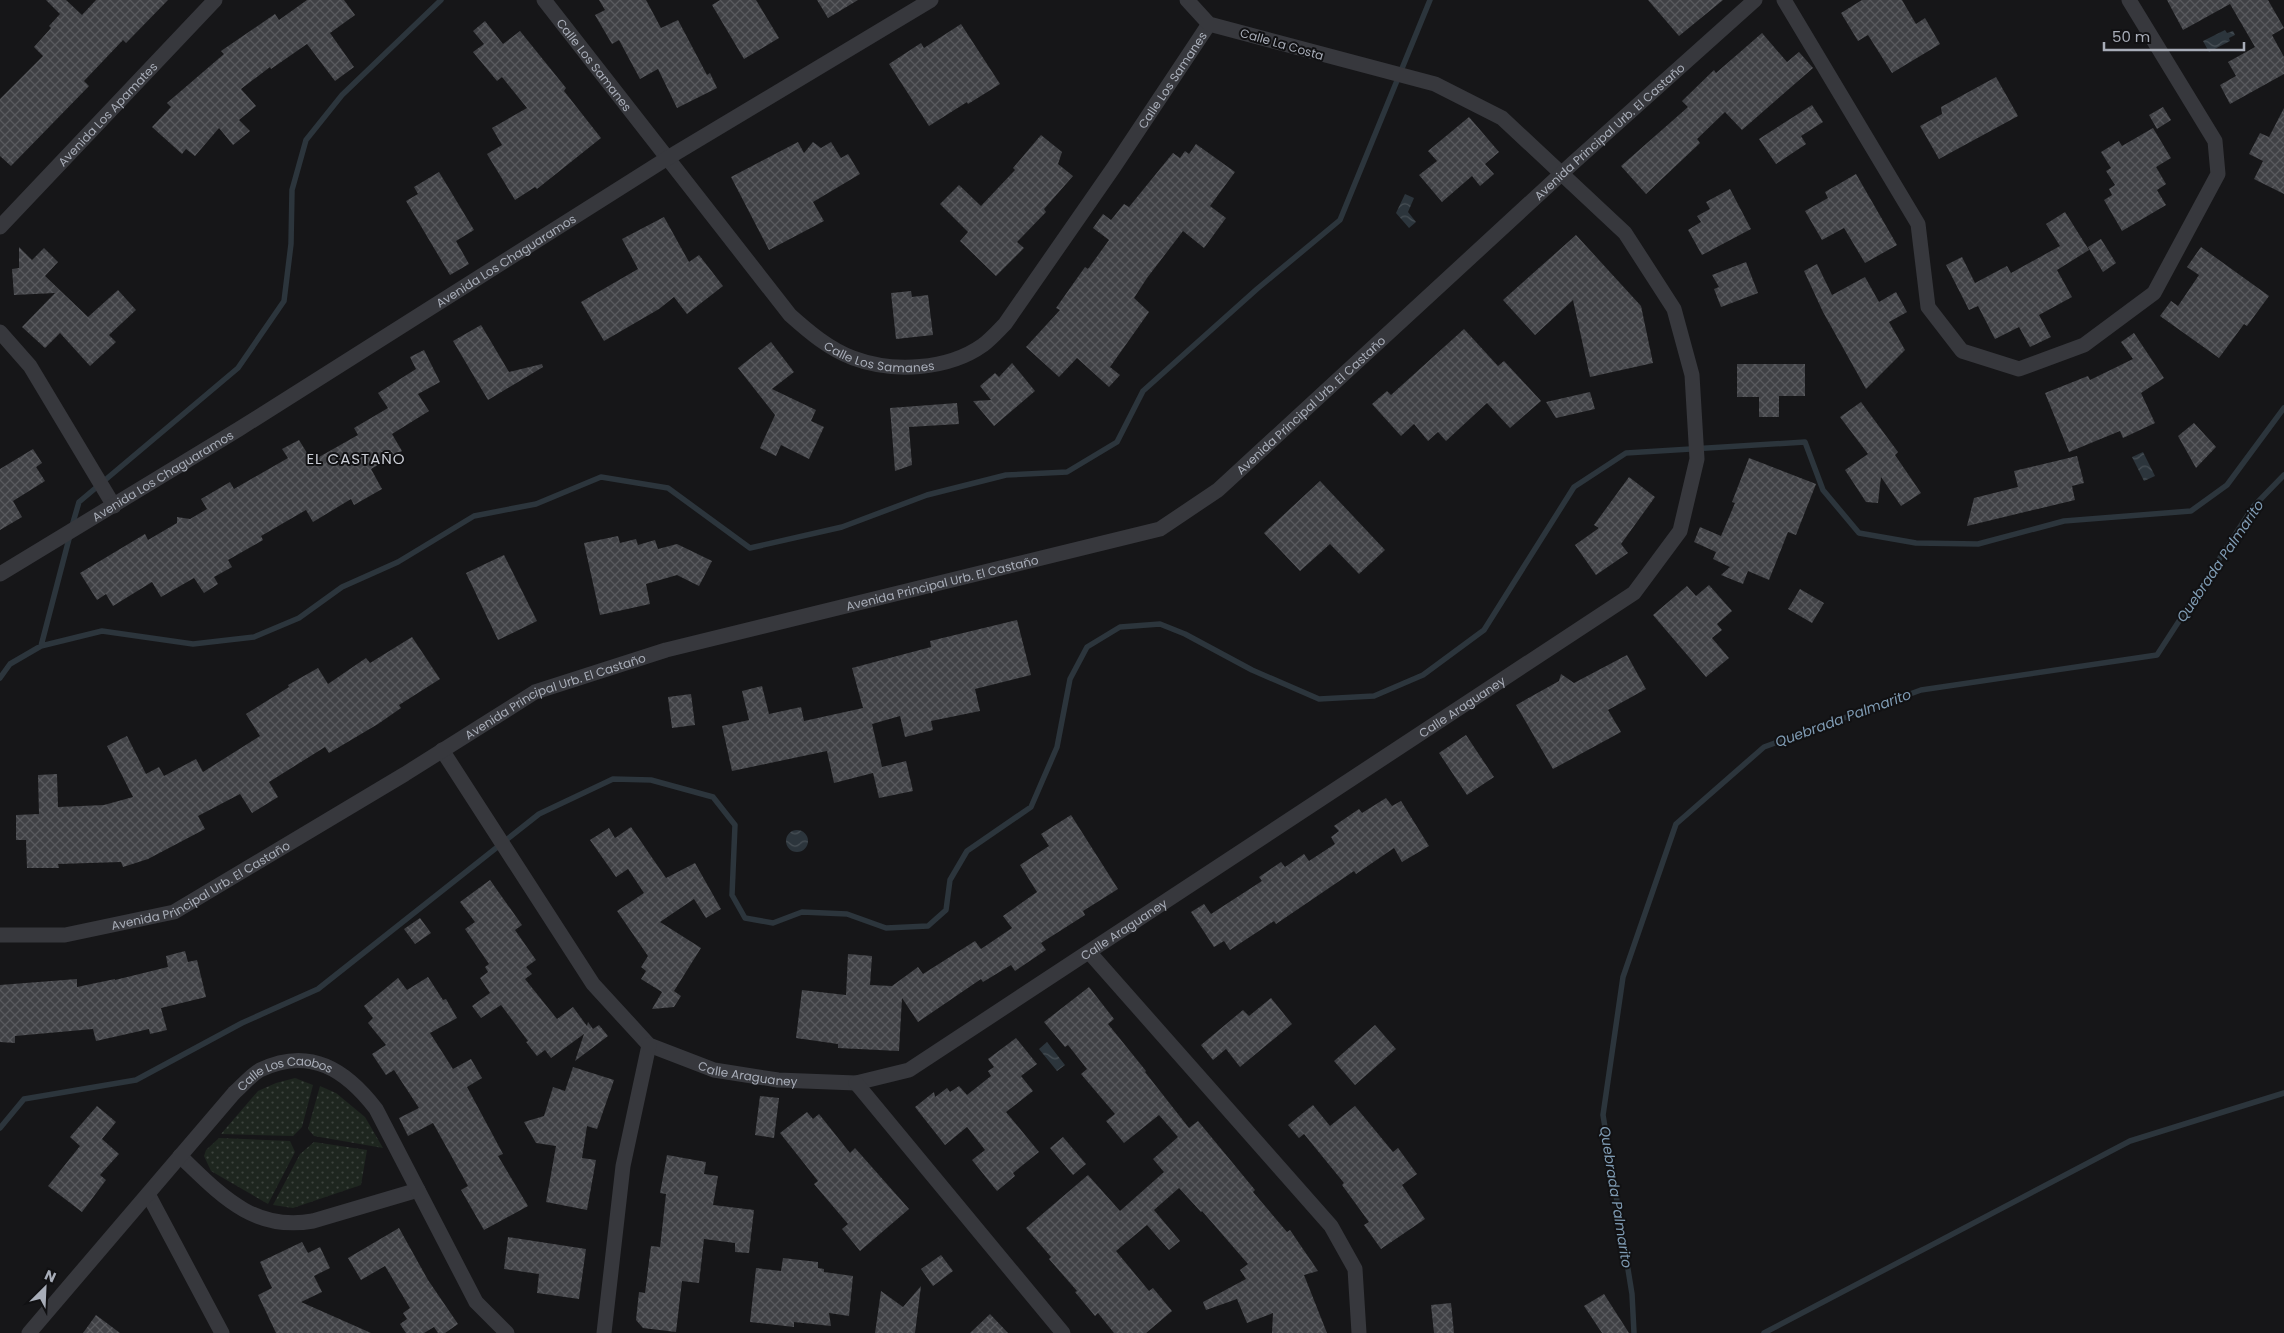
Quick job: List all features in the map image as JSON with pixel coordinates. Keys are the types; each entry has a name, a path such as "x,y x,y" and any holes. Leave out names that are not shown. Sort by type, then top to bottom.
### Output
{"street":[{"name":"Calle Los Samanes","path":"544,0 666,159 790,315 828,346 853,358 887,367 907,368 945,362 982,346 1005,324 1209,24"},
{"name":"Avenida Los Chaguaramos","path":"0,574 83,524 110,500 239,429 666,159 931,0"},
{"path":"1187,0 1209,24"},
{"name":"Avenida Principal Urb. El Castaño","path":"0,935 66,935 174,912 535,692 666,650 1160,529 1218,490 1562,174 1755,0"},
{"path":"1784,0 1918,224 1928,307 1962,351 2019,369 2084,344 2154,293 2218,174 2215,141 2129,0"},
{"name":"Avenida Los Apamates","path":"0,227 212,2"},
{"name":"Calle La Costa","path":"1209,24 1435,84 1502,118 1562,174"},
{"name":"Calle Araguaney","path":"442,750 593,984 649,1044 714,1070 778,1080 856,1083 909,1070 1634,593 1680,531 1697,459 1692,374 1674,309 1624,233 1562,174"},
{"path":"0,332 30,366 110,500"},
{"path":"1089,952 1331,1226 1355,1269 1359,1333"},
{"path":"604,1333 623,1166 649,1044"},
{"name":"Calle Los Caobos","path":"29,1333 234,1093 259,1070 291,1061 317,1063 343,1074 362,1090 376,1109 476,1302 507,1333"},
{"path":"856,1083 1063,1333"},
{"path":"180,1156 221,1195 247,1212 272,1222 295,1224 313,1221 418,1190"},
{"path":"148,1194 222,1333"}],"shaded area":[{"path":"295,1078 313,1085 302,1127 293,1136 221,1134 258,1091 276,1083"},
{"path":"320,1086 336,1093 365,1117 383,1148 314,1136 308,1129"},
{"path":"219,1138 290,1141 295,1152 268,1204 211,1171 204,1156 206,1150"},
{"path":"314,1142 367,1150 361,1185 293,1208 273,1205 300,1154"}],"water":[{"path":"2225,30 2227,33 2233,31 2235,35 2229,38 2230,41 2209,52 2203,41"},
{"path":"1405,194 1414,198 1408,212 1416,222 1409,228 1396,213"},
{"path":"2143,452 2155,476 2144,481 2132,457"},
{"path":"797,830 805,833 808,841 805,849 797,852 789,849 786,841 789,833"},
{"path":"1047,1042 1065,1065 1057,1071 1039,1049"}],"building":[{"path":"46,0 66,0 82,15 96,0 168,0 126,43 123,40 84,81 89,86 11,166 0,156 0,99 43,56 34,47 51,28 49,26 60,14"},
{"path":"307,0 344,0 355,15 330,33 354,67 335,81 307,44 271,69 270,67 241,89 256,106 239,120 250,131 233,145 219,128 195,156 186,149 182,154 152,127 171,107 167,103 224,54 221,51 275,14 279,20"},
{"path":"599,0 646,0 661,28 678,20 707,75 710,73 717,88 677,108 658,69 640,79 619,40 612,44 595,15 605,10"},
{"path":"720,0 756,0 779,38 744,59 712,5"},
{"path":"817,0 858,0 828,18"},
{"path":"1648,0 1723,0 1679,36"},
{"path":"1862,0 1902,0 1916,24 1925,18 1940,44 1892,73 1868,35 1858,41 1841,13"},
{"path":"2167,0 2268,0 2284,28 2272,35 2284,57 2284,74 2230,104 2220,85 2236,76 2228,62 2255,47 2230,4 2183,30"},
{"path":"485,21 503,44 520,31 566,88 564,91 601,138 537,189 535,187 515,200 487,154 502,145 492,128 527,108 502,77 497,81 473,52 484,44 473,31"},
{"path":"961,24 1000,84 929,126 889,64 921,43 924,48"},
{"path":"1762,33 1787,62 1799,52 1813,68 1742,130 1725,112 1697,139 1700,143 1646,194 1621,166 1688,107 1682,101 1714,70 1716,73"},
{"path":"1996,77 2018,116 1939,159 1920,126 1942,114 1941,107"},
{"path":"1812,105 1823,122 1801,136 1806,144 1776,164 1759,139"},
{"path":"2163,107 2171,120 2157,129 2149,115"},
{"path":"2284,108 2284,194 2254,179 2263,161 2249,154 2260,133 2269,137"},
{"path":"1469,117 1499,152 1485,164 1494,174 1480,186 1472,176 1442,202 1419,175 1437,161 1428,151"},
{"path":"2153,128 2171,158 2156,167 2166,184 2157,190 2166,205 2122,231 2104,200 2112,195 2109,189 2115,185 2106,171 2111,168 2101,152 2119,141 2122,146"},
{"path":"1041,135 1062,152 1058,164 1073,176 1044,209 1046,212 1017,242 1024,248 996,276 960,241 968,232 940,204 959,185 981,206 1015,170 1013,168"},
{"path":"798,142 804,153 813,142 821,148 831,142 841,158 848,154 860,174 813,202 824,221 769,250 731,177"},
{"path":"1196,144 1235,172 1210,206 1226,218 1204,248 1183,231 1147,278 1134,298 1149,312 1110,367 1120,375 1109,387 1077,358 1059,377 1026,347 1060,310 1056,308 1085,267 1088,269 1109,240 1093,228 1103,214 1111,220 1124,204 1129,207 1173,153 1180,158 1185,151 1189,154"},
{"path":"439,172 474,230 456,241 469,264 450,275 406,201 418,194 414,187"},
{"path":"1856,174 1897,245 1865,263 1844,228 1822,240 1805,211 1828,198 1825,192"},
{"path":"1730,189 1751,229 1702,255 1688,230 1701,222 1697,216 1710,209 1706,202"},
{"path":"2065,212 2089,250 2057,270 2072,297 2039,315 2051,337 2030,347 2019,327 1995,339 1978,306 1969,310 1946,265 1962,257 1975,283 2007,266 2011,273 2060,246 2046,224"},
{"path":"664,217 689,262 699,255 723,286 687,314 674,297 659,309 604,341 581,302 638,269 622,239"},
{"path":"1576,235 1641,306 1653,363 1590,377 1573,300 1535,335 1503,300"},
{"path":"2101,239 2116,263 2103,272 2088,247"},
{"path":"19,247 32,260 44,248 58,262 45,276 88,317 118,290 136,310 109,335 116,342 90,366 60,333 45,348 22,327 55,293 14,295 12,269 19,268"},
{"path":"2201,247 2269,296 2247,326 2244,324 2219,358 2160,316 2171,301 2178,306 2199,275 2187,267"},
{"path":"1746,262 1758,293 1721,307 1714,289 1719,287 1712,275"},
{"path":"1817,264 1832,295 1865,277 1879,302 1896,292 1907,312 1889,322 1905,350 1866,389 1823,312 1804,271"},
{"path":"911,291 912,297 928,295 933,335 896,339 891,293"},
{"path":"481,325 509,372 542,364 543,367 488,400 453,341"},
{"path":"1464,329 1498,366 1504,361 1541,401 1510,428 1487,403 1446,441 1438,432 1428,441 1414,424 1401,436 1372,404 1387,391 1391,395"},
{"path":"2134,333 2164,378 2141,393 2155,423 2123,438 2120,431 2069,452 2045,393 2088,376 2090,380 2133,359 2121,342"},
{"path":"771,342 794,372 772,389 816,410 811,421 824,427 809,459 781,445 776,456 760,448 775,415 738,368"},
{"path":"424,350 440,382 418,394 429,411 392,434 402,451 371,469 382,489 354,505 351,499 313,522 306,510 261,536 263,540 228,560 232,567 214,577 218,584 204,593 194,578 161,597 152,582 113,606 106,594 97,600 80,573 145,534 148,540 177,523 177,517 190,519 207,509 201,499 230,482 234,489 288,458 282,449 299,440 312,461 358,435 354,428 388,408 378,393 416,369 410,357"},
{"path":"1012,363 1035,391 994,426 973,401 991,400 980,386 995,373 999,377"},
{"path":"1737,364 1805,364 1805,396 1779,396 1779,417 1759,417 1759,397 1737,397"},
{"path":"1590,392 1595,409 1556,418 1546,402"},
{"path":"1861,402 1898,452 1895,455 1921,493 1901,506 1881,477 1878,503 1866,502 1845,470 1868,454 1840,417"},
{"path":"957,403 959,424 909,427 912,465 895,471 890,408"},
{"path":"2194,423 2216,447 2196,468 2178,436"},
{"path":"33,449 42,463 36,467 45,481 13,501 22,517 0,530 0,469"},
{"path":"2077,456 2084,483 2072,486 2075,500 1967,526 1974,498 2018,487 2014,471"},
{"path":"1749,458 1816,484 1796,535 1788,532 1769,580 1748,571 1743,584 1721,575 1730,567 1713,559 1716,552 1694,542 1700,527 1721,536 1735,503 1732,502"},
{"path":"1629,477 1655,497 1621,544 1628,553 1596,575 1575,545 1599,528 1594,525"},
{"path":"1320,481 1385,550 1359,574 1330,544 1300,571 1264,533"},
{"path":"618,536 620,543 636,539 638,545 655,540 658,549 677,544 712,561 699,586 677,575 646,584 650,604 600,615 584,543"},
{"path":"504,555 537,621 498,640 466,573"},
{"path":"1709,585 1732,611 1717,624 1722,630 1712,638 1729,658 1706,677 1653,615 1687,586 1696,596"},
{"path":"1800,589 1824,603 1812,623 1788,609"},
{"path":"1017,620 1031,675 975,689 980,711 931,721 933,730 905,737 900,716 872,724 882,767 906,761 913,791 879,798 873,773 834,783 827,751 732,771 722,726 749,720 742,691 762,686 769,714 801,707 804,721 863,708 852,668 931,647 930,641"},
{"path":"412,637 440,679 399,705 401,708 378,724 329,753 325,747 269,782 278,797 252,813 240,794 198,816 205,829 148,859 123,867 121,862 58,864 59,868 27,868 26,840 16,840 16,815 39,814 38,775 57,774 58,807 104,805 133,797 107,746 127,736 146,774 159,767 164,776 196,759 203,772 260,736 246,714 289,687 288,685 318,668 328,684 366,658 370,663"},
{"path":"1627,655 1646,689 1608,710 1621,732 1553,769 1516,705 1559,681 1561,674 1574,683"},
{"path":"691,694 695,725 672,728 668,697"},
{"path":"1466,735 1494,777 1467,795 1439,753"},
{"path":"1386,798 1392,806 1401,801 1429,846 1402,862 1394,848 1356,874 1354,871 1276,924 1274,921 1230,950 1224,941 1214,947 1191,912 1204,904 1211,914 1262,881 1259,877 1281,862 1285,867 1304,854 1309,861 1335,844 1331,837 1339,831 1334,826 1359,809 1362,813"},
{"path":"1071,815 1118,889 1083,911 1085,915 1041,943 1046,950 1015,971 1011,965 983,982 981,979 918,1022 902,998 899,1051 838,1048 838,1044 796,1038 802,990 846,995 848,954 872,956 870,985 892,986 918,967 923,974 975,941 981,949 1012,928 1003,916 1037,892 1020,865 1049,846 1041,834"},
{"path":"631,827 666,878 695,863 721,909 706,918 694,899 660,922 701,948 674,991 681,996 674,1007 652,1009 662,992 641,979 646,971 641,967 648,956 617,911 644,893 628,869 616,877 590,840 609,828 615,838"},
{"path":"490,880 522,925 515,930 536,960 526,967 532,974 525,979 557,1019 573,1007 587,1026 588,1022 593,1029 599,1025 608,1036 575,1061 584,1034 551,1058 545,1050 537,1056 501,1005 481,1018 472,1006 490,993 480,978 488,972 485,967 489,964 465,929 475,922 460,902"},
{"path":"420,918 431,933 415,944 404,929"},
{"path":"185,951 188,962 197,960 206,997 161,1008 167,1030 150,1034 149,1029 96,1041 93,1029 15,1036 15,1043 0,1042 0,985 77,979 77,987 168,967 166,956"},
{"path":"428,977 443,1000 446,999 457,1018 430,1033 453,1069 471,1059 482,1078 467,1087 503,1154 498,1156 528,1206 484,1230 461,1190 468,1186 433,1123 408,1136 399,1118 419,1108 394,1070 386,1075 372,1054 386,1045 368,1023 373,1018 364,1006 398,978 407,990"},
{"path":"1089,987 1114,1019 1108,1024 1189,1128 1198,1121 1255,1190 1253,1192 1287,1232 1290,1230 1318,1271 1304,1275 1327,1333 1272,1333 1273,1313 1247,1323 1237,1299 1206,1310 1203,1302 1246,1279 1240,1270 1248,1264 1202,1211 1179,1188 1154,1210 1180,1241 1169,1250 1147,1225 1116,1251 1149,1291 1153,1288 1172,1311 1146,1333 1114,1333 1098,1313 1095,1316 1075,1292 1077,1291 1049,1259 1051,1257 1026,1228 1088,1175 1120,1211 1164,1172 1153,1159 1178,1137 1159,1115 1124,1143 1106,1121 1115,1114 1081,1074 1087,1069 1068,1045 1065,1047 1044,1022"},
{"path":"1271,998 1292,1024 1240,1067 1226,1049 1213,1060 1201,1045 1243,1010 1249,1016"},
{"path":"1375,1025 1396,1049 1355,1085 1334,1061"},
{"path":"1016,1038 1037,1064 1021,1076 1033,1091 1006,1112 1039,1152 1013,1173 1015,1176 997,1191 972,1160 985,1150 967,1127 945,1145 915,1107 934,1092 935,1097 947,1088 950,1092 959,1086 967,1095 991,1076 988,1071 994,1067 988,1059"},
{"path":"573,1067 614,1080 597,1129 587,1126 582,1158 596,1160 587,1210 546,1202 556,1146 536,1143 524,1122 544,1116 553,1087 565,1091"},
{"path":"760,1096 779,1098 774,1138 755,1135"},
{"path":"1313,1105 1330,1126 1355,1106 1393,1152 1398,1148 1417,1174 1402,1185 1425,1219 1381,1249 1364,1225 1369,1222 1342,1185 1344,1183 1304,1134 1299,1138 1288,1125"},
{"path":"97,1106 116,1122 102,1139 119,1154 100,1175 106,1180 82,1212 48,1186 80,1146 70,1137"},
{"path":"807,1112 813,1119 819,1114 850,1153 855,1148 909,1209 860,1251 842,1229 848,1224 814,1184 818,1181 780,1133"},
{"path":"1063,1137 1086,1164 1073,1175 1050,1148"},
{"path":"667,1155 706,1162 704,1174 718,1176 713,1205 754,1210 749,1253 735,1252 735,1243 704,1239 699,1283 682,1281 676,1332 643,1328 636,1320 639,1292 645,1293 651,1246 660,1247 666,1194 660,1193"},
{"path":"399,1228 428,1280 458,1324 445,1333 438,1333 434,1327 424,1333 406,1333 400,1324 407,1319 403,1313 410,1308 385,1266 361,1280 348,1258"},
{"path":"508,1237 586,1249 579,1299 537,1293 539,1274 504,1269"},
{"path":"302,1242 308,1253 320,1247 330,1268 314,1276 322,1292 301,1302 371,1333 276,1333 258,1295 272,1288 260,1262"},
{"path":"941,1255 953,1271 933,1286 921,1269"},
{"path":"783,1258 818,1262 818,1268 824,1269 824,1272 853,1276 849,1316 829,1313 831,1326 794,1322 794,1327 750,1322 756,1268 781,1271"},
{"path":"921,1286 915,1333 875,1333 881,1291 903,1307"},
{"path":"1604,1294 1629,1333 1602,1333 1584,1306"},
{"path":"1451,1303 1454,1333 1434,1333 1431,1305"},
{"path":"990,1314 1008,1333 970,1333"},
{"path":"96,1315 120,1333 83,1333"}],"waterway":[{"path":"72,526 79,502 238,368 284,301 291,244 292,190 306,140 342,95 441,0"},
{"path":"0,678 10,664 41,646 102,631 193,644 254,637 299,618 342,587 398,562 474,516 536,504 601,477 668,488 750,548 842,527 927,495 1006,475 1067,472 1117,442 1143,391 1257,289 1340,220 1430,0"},
{"path":"0,1128 24,1099 136,1080 242,1023 318,989 539,814 613,779 651,780 713,797 735,825 732,895 745,918 773,923 802,912 847,914 886,928 928,926 946,910 950,880 967,851 1031,807 1057,747 1070,679 1087,647 1120,627 1160,624 1185,634 1252,670 1319,699 1374,696 1423,675 1484,630 1574,487 1626,453 1805,442 1823,490 1859,533 1916,543 1978,544 2064,521 2191,511 2227,485 2284,408"},
{"name":"Quebrada Palmarito","path":"1634,1333 1632,1294 1603,1115 1623,977 1676,824 1764,747 1921,690 2157,655 2253,507 2284,475"},
{"path":"41,646 70,535"},
{"path":"1764,1333 2130,1141 2284,1093"}],"district":[{"name":"EL CASTAÑO","path":"356,458"}]}
